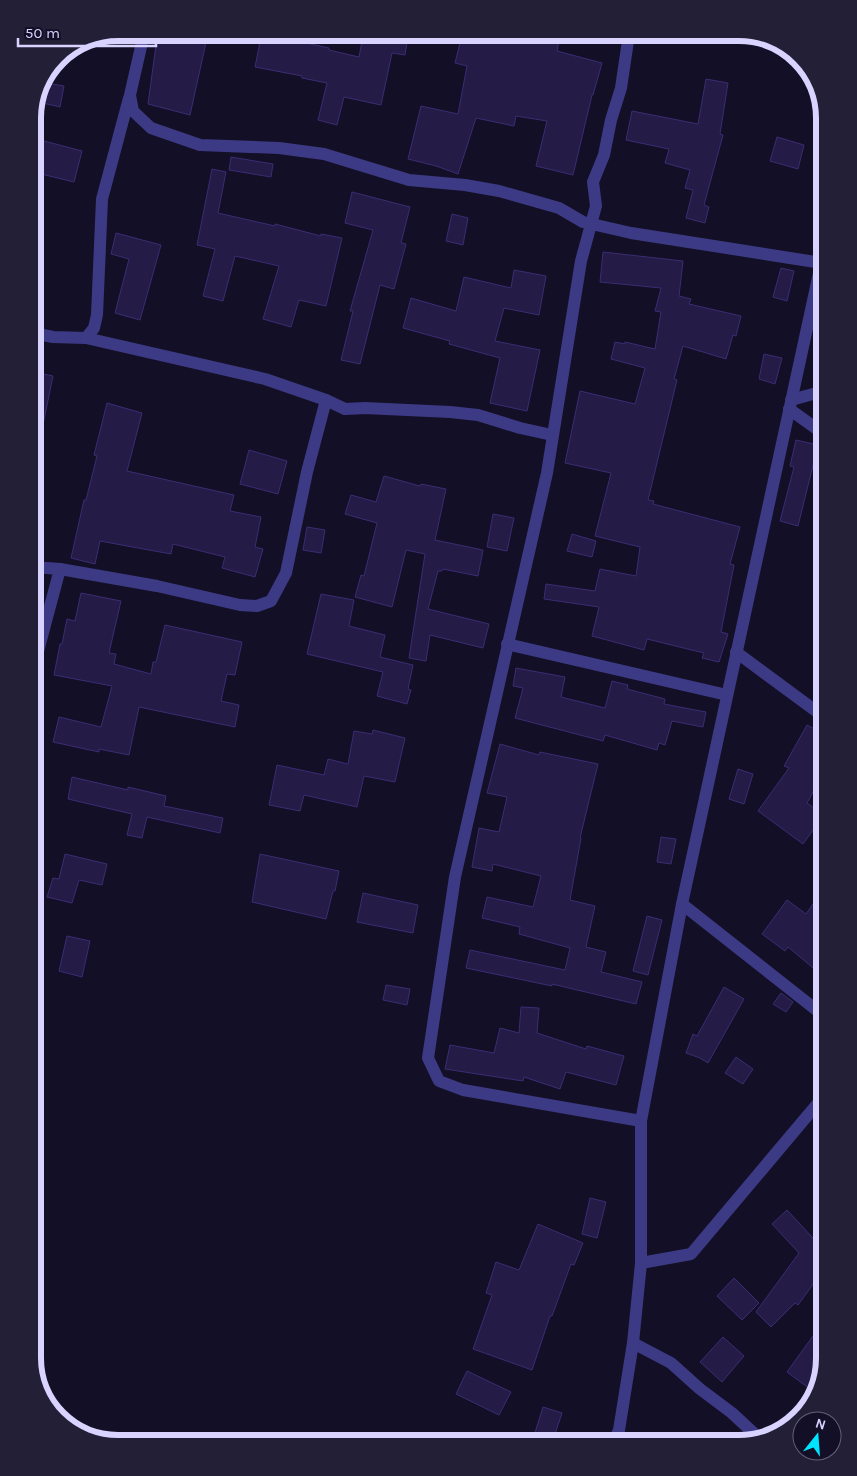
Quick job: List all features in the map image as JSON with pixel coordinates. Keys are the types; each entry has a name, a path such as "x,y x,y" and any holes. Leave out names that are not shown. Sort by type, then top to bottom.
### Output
{"street":[{"path":"86,338 94,328 97,315 102,199 142,41"},
{"path":"628,41 621,88 611,120 604,155 593,182 596,206 581,262 546,473 455,877 428,1058 439,1081 463,1090 641,1121"},
{"path":"130,94 133,111 151,128 200,144 279,148 324,154 409,180 465,185 499,191 558,208 583,222 631,233 816,262"},
{"path":"618,1435 633,1343 641,1263 641,1121 682,904 816,290"},
{"path":"41,334 53,337 86,338 265,379 326,400 345,409 365,408 450,412 478,416 552,435"},
{"path":"790,405 816,394"},
{"path":"41,568 60,569 157,586 240,605 257,606 271,601 286,573 307,472 326,400"},
{"path":"790,405 816,427"},
{"path":"41,640 60,569"},
{"path":"507,644 727,695"},
{"path":"736,652 816,711"},
{"path":"682,904 816,1010"},
{"path":"641,1263 691,1254 816,1106"},
{"path":"633,1343 671,1363 753,1433"}],"building":[{"path":"157,41 206,41 190,115 148,104"},
{"path":"260,41 297,41 359,57 362,41 407,41 405,55 392,53 381,105 344,97 337,125 318,120 327,83 255,67"},
{"path":"460,41 559,41 557,51 602,63 592,95 573,175 536,166 547,121 516,116 514,126 476,118 458,174 408,159 421,106 458,114 467,66 455,63"},
{"path":"706,79 728,83 720,134 723,135 704,205 709,207 705,223 686,218 693,190 685,188 690,170 665,163 669,149 626,140 632,111 698,124"},
{"path":"49,83 64,86 60,107 43,103"},
{"path":"777,137 804,145 798,169 770,161"},
{"path":"41,140 82,151 74,182 41,174"},
{"path":"231,157 273,164 271,177 229,170"},
{"path":"212,169 226,172 218,213 275,226 275,224 321,236 321,234 342,238 326,306 299,300 291,327 263,319 279,266 235,256 223,301 203,296 215,249 197,245"},
{"path":"352,192 410,207 401,243 406,244 394,289 380,285 360,364 341,360 353,311 350,311 373,230 345,223"},
{"path":"452,214 468,218 463,245 446,241"},
{"path":"116,233 161,245 140,320 115,313 129,259 111,254"},
{"path":"603,252 683,261 679,296 691,299 689,304 741,316 736,336 733,335 726,359 683,346 674,379 677,380 648,500 654,501 653,504 740,527 730,564 734,565 721,632 728,634 719,662 702,658 704,653 647,639 644,650 592,636 599,607 544,599 546,584 595,591 600,569 636,576 640,547 595,536 611,473 565,463 580,391 635,404 645,368 611,359 615,342 625,344 625,342 655,349 661,312 655,311 661,288 600,282"},
{"path":"781,268 794,271 787,301 773,297"},
{"path":"514,270 546,276 539,315 504,308 495,341 540,350 527,411 490,403 500,358 449,344 450,341 403,328 411,298 456,311 464,277 511,288"},
{"path":"764,354 782,358 775,384 759,379"},
{"path":"41,374 53,376 41,434"},
{"path":"107,403 142,413 127,471 234,495 230,511 261,517 255,547 263,549 255,577 222,568 225,557 173,544 171,554 100,541 95,564 71,558 84,500 86,500 97,456 94,455"},
{"path":"796,440 816,445 816,453 798,526 780,521 794,467 790,466"},
{"path":"249,450 287,461 278,494 240,484"},
{"path":"384,476 420,486 421,484 446,489 435,540 483,550 478,576 443,569 438,571 428,609 489,624 483,648 430,635 426,661 409,658 425,554 406,550 392,607 355,597 361,575 364,576 377,523 345,514 351,495 376,502"},
{"path":"493,514 514,518 507,551 487,547"},
{"path":"307,527 325,530 321,553 303,550"},
{"path":"572,534 596,541 592,557 567,551"},
{"path":"81,593 121,601 109,653 116,654 114,664 151,674 153,662 156,662 165,625 242,642 235,675 227,674 221,701 239,705 235,727 139,707 129,755 99,749 99,752 53,742 59,717 101,727 112,686 54,675 67,619 75,621"},
{"path":"321,594 354,600 349,626 385,635 380,657 413,665 408,689 411,690 407,704 377,696 383,672 307,654"},
{"path":"516,668 565,677 561,697 605,708 612,681 628,685 627,689 665,699 664,704 706,712 703,727 672,721 665,745 659,743 657,750 605,735 603,741 515,718 523,688 513,686"},
{"path":"807,725 816,730 816,787 807,803 816,809 816,826 803,844 758,811 789,768 784,766"},
{"path":"373,730 405,738 395,782 364,776 357,807 304,795 300,811 269,805 277,765 324,775 328,759 348,764 354,731 372,734"},
{"path":"500,744 539,755 540,752 598,764 580,838 570,900 595,906 586,947 606,952 601,972 642,982 636,1004 552,984 552,986 466,968 470,950 565,970 570,948 519,934 520,927 482,918 487,897 533,907 541,876 493,864 492,871 472,867 479,828 499,832 507,797 487,793"},
{"path":"738,769 753,774 744,804 729,799"},
{"path":"72,777 128,790 128,787 166,796 164,806 223,818 220,833 147,817 142,838 127,835 132,814 68,799"},
{"path":"661,837 676,839 671,864 657,862"},
{"path":"65,854 107,864 102,885 79,880 72,903 47,897 53,878 59,879"},
{"path":"260,854 339,871 326,919 252,902"},
{"path":"363,893 418,905 413,933 357,922"},
{"path":"787,900 806,914 816,900 816,970 788,947 785,951 762,934"},
{"path":"647,916 662,920 648,975 633,971"},
{"path":"67,936 90,941 82,977 59,971"},
{"path":"386,985 410,989 407,1005 383,1000"},
{"path":"724,987 744,999 708,1063 686,1053 693,1034 697,1036"},
{"path":"781,993 793,1002 786,1012 773,1004"},
{"path":"521,1007 539,1008 537,1033 586,1049 587,1046 624,1056 616,1085 566,1072 560,1089 524,1077 523,1081 445,1069 450,1045 494,1053 500,1028 519,1033"},
{"path":"736,1057 753,1069 743,1084 725,1073"},
{"path":"590,1198 606,1202 597,1238 582,1234"},
{"path":"787,1210 816,1241 816,1280 798,1305 795,1303 771,1327 756,1312 799,1253 772,1224"},
{"path":"538,1224 583,1243 574,1265 571,1264 552,1316 550,1316 532,1370 473,1349 492,1295 486,1293 496,1262 519,1270"},
{"path":"734,1278 759,1303 742,1320 717,1296"},
{"path":"813,1336 816,1338 816,1357 809,1388 787,1372"},
{"path":"723,1337 744,1356 722,1382 700,1362"},
{"path":"467,1371 511,1392 499,1415 456,1394"},
{"path":"543,1407 562,1413 555,1435 534,1435"}]}
